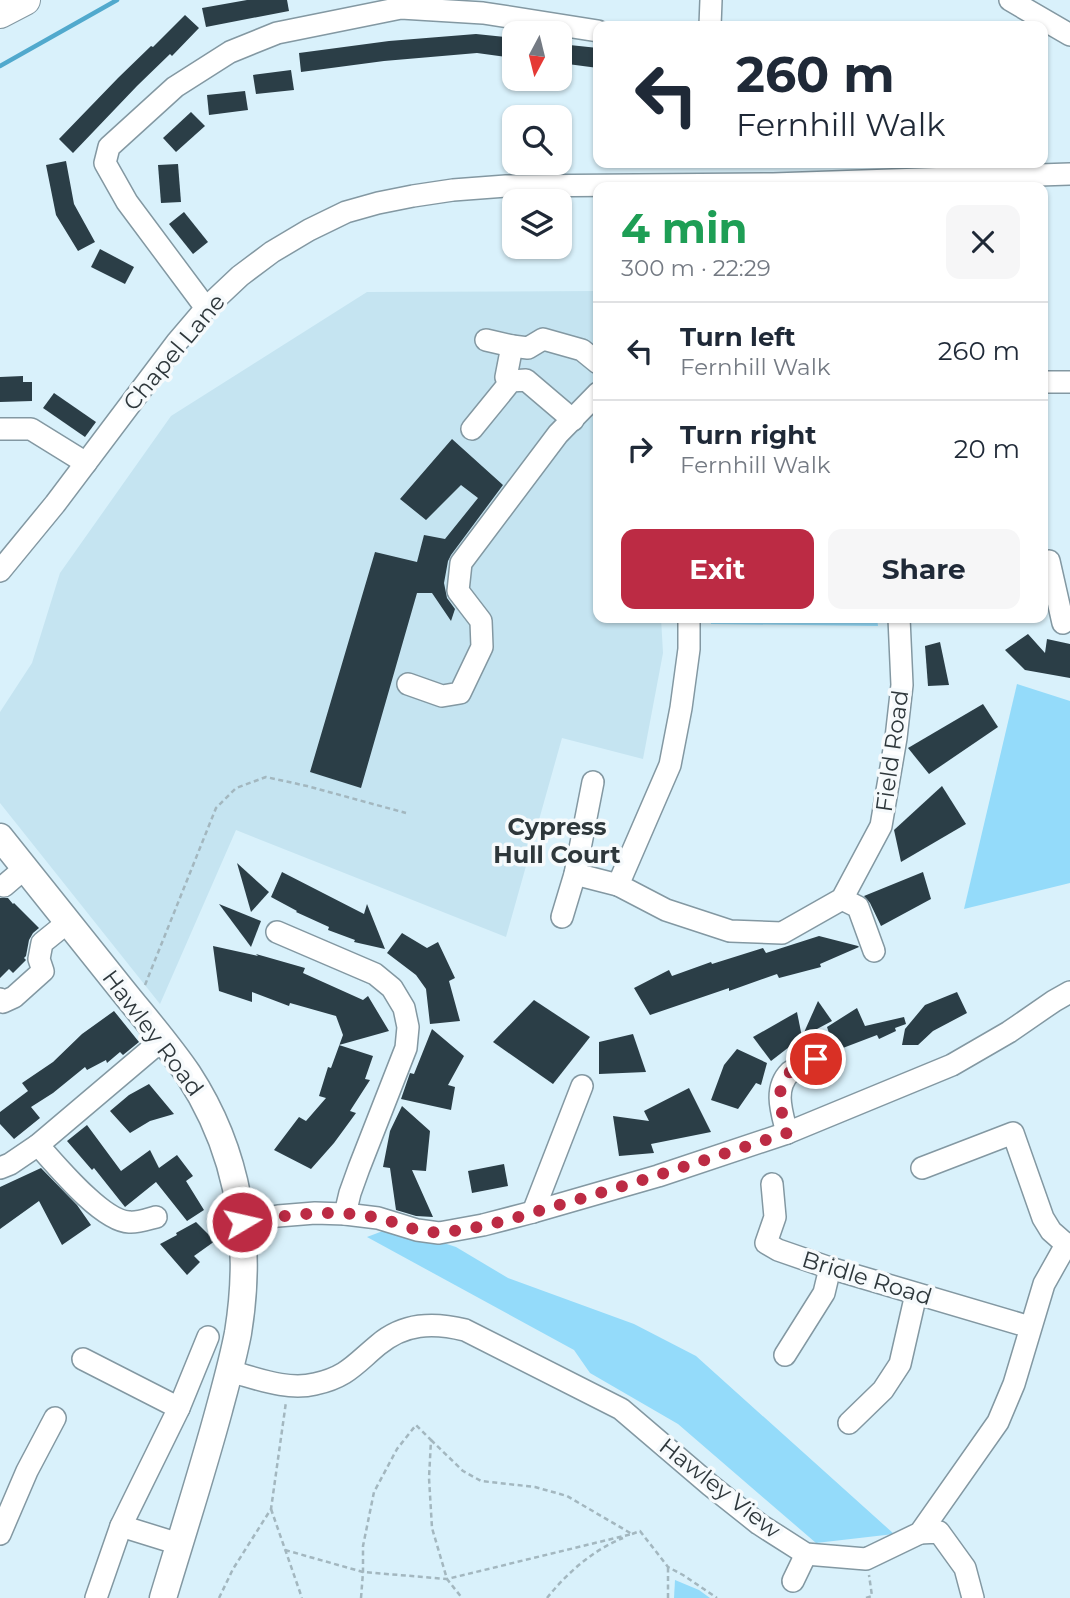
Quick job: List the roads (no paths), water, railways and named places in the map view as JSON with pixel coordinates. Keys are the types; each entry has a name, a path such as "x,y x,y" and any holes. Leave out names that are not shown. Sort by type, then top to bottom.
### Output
{"main road":[{"name":"Hawley Road","path":"9,853 68,922 188,1074 217,1127 228,1154 236,1187 244,1255 237,1335 205,1463 163,1598"}],"street":[{"path":"710,21 711,0"},
{"path":"1010,0 1046,21"},
{"path":"206,307 127,202 105,163 109,147 175,87 230,52 277,33 401,8 483,13 593,30"},
{"path":"1048,22 1070,35"},
{"name":"Chapel Lane","path":"972,182 1070,174"},
{"name":"Chapel Lane","path":"0,571 55,504 206,307 272,252 309,229 346,212 413,195 506,186 593,185"},
{"path":"486,340 528,348 543,339 582,350 593,359"},
{"path":"512,346 506,377 511,381 526,380 573,419"},
{"path":"472,429 511,381"},
{"path":"1048,382 1070,382"},
{"path":"408,684 442,696 460,693 482,647 481,621 458,591 461,563 558,435 593,398"},
{"path":"0,429 31,429 86,463"},
{"path":"1054,561 1063,623"},
{"path":"618,885 670,765 689,649 689,623"},
{"name":"Field Road","path":"842,899 881,826 902,685 899,623"},
{"path":"562,917 575,874 593,782"},
{"path":"4,886 9,853"},
{"path":"575,874 618,885 666,910 730,931 782,933 842,899 858,907 874,951"},
{"path":"0,999 3,1002 14,997 43,971 39,959 42,943 68,922"},
{"path":"277,932 375,974 392,988 404,1008 408,1027 406,1048 359,1168 345,1214"},
{"path":"242,1222 303,1214 345,1214 378,1218 417,1230 439,1233 533,1212 658,1176 787,1133 952,1065 1070,992"},
{"path":"0,1168 38,1145 162,1040"},
{"path":"787,1133 780,1106 781,1085 791,1072 816,1059"},
{"path":"533,1212 582,1086"},
{"path":"920,1533 998,1422 1014,1384 1044,1284 1062,1252 1069,1245 1051,1231 1043,1218 1013,1133 922,1168"},
{"path":"38,1145 72,1183 111,1217 129,1223 156,1217"},
{"name":"Bridle Road","path":"772,1184 775,1217 766,1243 778,1250 1030,1328"},
{"path":"785,1355 824,1293 830,1268"},
{"path":"849,1423 883,1390 900,1364 916,1294"},
{"name":"Hawley View","path":"229,1371 270,1382 313,1385 350,1370 379,1344 408,1327 425,1324 446,1325 465,1330 621,1409 759,1524 806,1554 866,1559 920,1533"},
{"path":"96,1598 121,1526 178,1408 208,1337"},
{"path":"83,1359 178,1408"},
{"path":"0,1534 27,1471 55,1418"},
{"path":"121,1526 179,1544"},
{"path":"920,1533 939,1532 965,1568 973,1598"},
{"path":"793,1581 806,1554"}],"waterway":[{"path":"0,66 117,0"}],"district":[{"name":"Cypress Hull Court","path":"557,841"}]}
